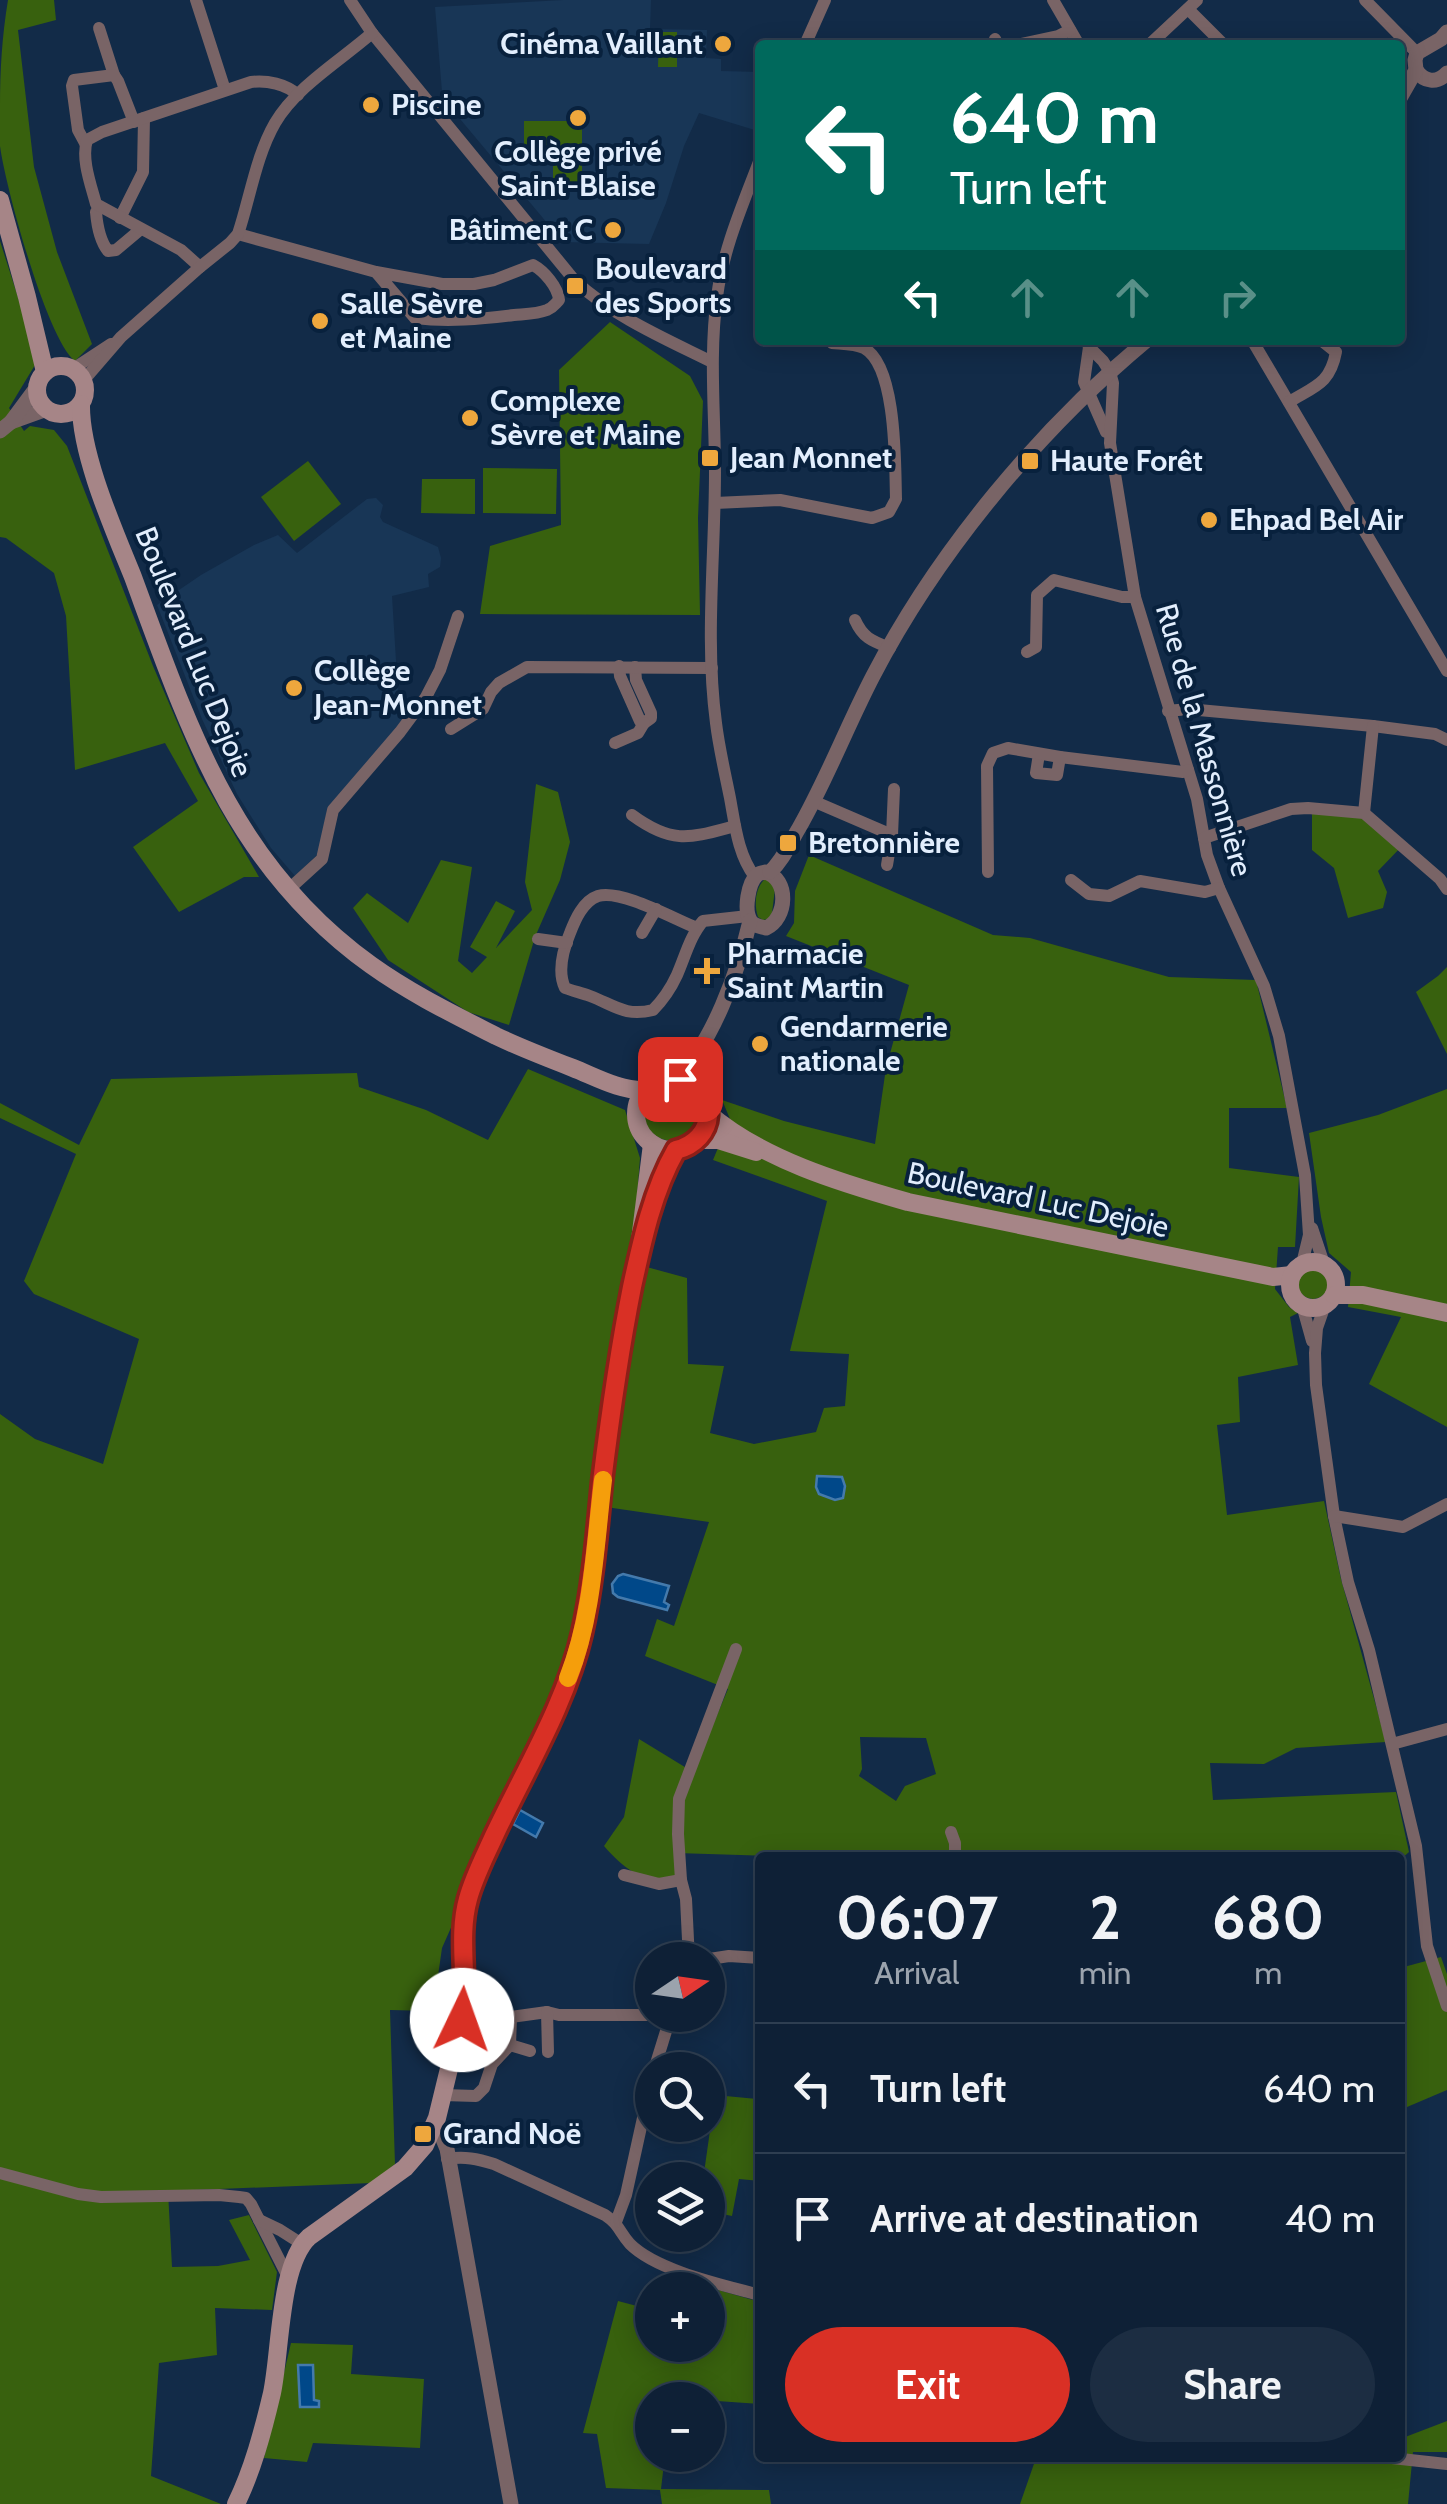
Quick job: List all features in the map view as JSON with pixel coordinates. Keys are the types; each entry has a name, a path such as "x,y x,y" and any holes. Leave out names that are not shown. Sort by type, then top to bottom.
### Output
{"main road":[{"path":"0,200 28,297 60,375"},
{"name":"Boulevard Luc Dejoie","path":"102,495 68,429 40,402 60,375 85,389 80,424 102,495 212,774 259,856 326,929 370,965 439,1007 620,1099 636,1114"},
{"path":"52,411 68,413 80,404"},
{"name":"Boulevard Luc Dejoie","path":"519,1046 622,1088 645,1090"},
{"path":"675,1078 700,1090 708,1112 704,1131 697,1140 676,1150 652,1144 640,1130 636,1114 645,1090 658,1081 675,1078"},
{"name":"Boulevard Luc Dejoie","path":"708,1112 724,1126 795,1164"},
{"name":"Boulevard Luc Dejoie","path":"697,1140 718,1140 908,1202 1292,1282"},
{"path":"236,2504 252,2467 269,2405 288,2277 299,2247 405,2168 425,2145 434,2126 459,2036 466,1992 463,1928 473,1884 557,1704 581,1636 652,1144"},
{"path":"638,1256 665,1168 676,1150"},
{"path":"1332,1293 1334,1273 1314,1261 1292,1282 1314,1308 1332,1293 1363,1295 1447,1313"}],"street":[{"path":"196,0 226,90"},
{"path":"350,0 372,33 576,281 593,297 633,321 712,362"},
{"path":"1053,0 1076,40"},
{"path":"1366,0 1432,50"},
{"path":"807,40 820,1"},
{"path":"1154,40 1192,4 1220,40"},
{"path":"99,28 114,75 139,120 143,172 120,218"},
{"path":"1040,40 1070,30"},
{"path":"1446,75 1437,80 1422,75 1415,60 1432,50 1447,32"},
{"path":"6,427 60,375 121,338 230,244 238,234 266,142 280,115 372,33"},
{"path":"114,75 72,82 78,130 85,144 95,200 100,207 181,250 200,267"},
{"path":"1405,95 1422,75"},
{"path":"85,144 95,134 258,81 285,86 298,95"},
{"path":"697,928 638,902 602,895 586,904 575,922 567,942 562,982 566,988 610,1007 627,1012 653,1010 675,980 703,922 775,924 782,906 769,878 744,860 715,721 712,668 712,362 716,297 730,240 755,172"},
{"path":"100,207 96,218 108,251 116,250 141,229"},
{"path":"238,234 426,282 494,280 533,265 558,293 559,300 536,313 480,320 414,318 376,272"},
{"path":"715,502 780,500 872,518 894,506 894,418 884,377 874,358 862,348 844,345"},
{"path":"1087,345 1084,382 1088,394"},
{"path":"1088,345 1110,372"},
{"path":"675,1078 688,1067 705,1039 742,957 755,922 748,897 769,878 804,828 806,816 871,678 921,596 970,525 1027,457 1141,345"},
{"path":"1256,345 1447,672"},
{"path":"1289,402 1332,372 1336,352 1328,345"},
{"name":"Rue de la Massonnière","path":"1110,372 1110,443"},
{"name":"Rue de la Massonnière","path":"1088,394 1110,443 1135,597 1188,770 1207,854 1260,976 1279,1036 1298,1131 1309,1220 1308,1246 1292,1282 1314,1354"},
{"path":"6,427 52,411"},
{"path":"1027,652 1036,646 1037,594 1054,580 1135,597"},
{"path":"288,890 322,859 333,810 426,697 440,670 458,616"},
{"path":"854,620 868,640 890,648"},
{"path":"619,666 620,676 644,724"},
{"path":"450,728 483,709 498,683 527,667 712,668"},
{"path":"615,744 638,733 651,718 635,667"},
{"path":"1168,711 1188,709 1372,726 1423,732 1447,740"},
{"path":"1364,813 1372,726"},
{"path":"988,872 988,766 993,754 1008,748 1060,758 1188,770"},
{"path":"887,865 894,789"},
{"path":"814,800 892,835"},
{"path":"1204,838 1290,810 1364,813 1447,889"},
{"path":"632,815 652,829 675,837 692,837 735,826"},
{"path":"1071,880 1089,894 1108,896 1140,880 1205,892 1219,888"},
{"path":"642,933 656,909"},
{"path":"538,939 567,942"},
{"path":"700,1090 705,1039"},
{"name":"Rue de la Massonnière","path":"1309,1220 1324,1264"},
{"name":"Rue de la Massonnière","path":"1332,1293 1317,1328 1314,1354 1334,1516 1416,1846 1427,1946 1447,2006"},
{"path":"1334,1516 1403,1526 1447,1504"},
{"path":"688,1942 678,1834 679,1799 736,1649"},
{"path":"1392,1744 1447,1730"},
{"path":"951,1832 955,1852"},
{"path":"624,1875 659,1884 681,1880"},
{"path":"725,1957 755,1958"},
{"path":"443,2095 476,2096 484,2088 492,2064 510,2045 511,2017 494,1998 466,1992"},
{"path":"511,2017 547,2012 635,2015"},
{"path":"547,2012 548,2052"},
{"path":"510,2045 530,2052"},
{"path":"434,2126 443,2139 511,2504"},
{"path":"616,2222 638,2142"},
{"path":"425,2145 447,2159 479,2159 494,2164 605,2214 616,2222 630,2243 657,2262 755,2294"},
{"path":"0,2173 101,2197 239,2196 251,2204 288,2277"},
{"path":"259,2220 280,2230 299,2247"},
{"path":"269,2243 279,2248 299,2247"},
{"path":"1405,2459 1447,2464"}],"shaded area":[{"name":"Collège privé Saint-Blaise","path":"651,0 650,29 707,30 706,58 721,59 721,71 755,72 755,130 699,113 649,244 563,242 440,95 435,7"},
{"name":"Collège Jean-Monnet","path":"376,498 383,505 383,522 438,547 441,558 440,567 428,574 429,587 392,596 398,693 414,708 327,809 320,852 295,876 271,848 237,794 157,605 201,575 278,535 297,553 367,499"}],"green space":[{"path":"8,0 54,0 56,20 18,30 34,167 57,252 92,344 75,361 64,347 40,294 0,146 0,80"},
{"path":"659,32 677,32 677,67 658,67"},
{"path":"524,121 582,121 582,151 524,151"},
{"path":"553,156 582,156 582,185 553,186"},
{"path":"0,241 38,360 9,408 24,431 30,426 54,430 67,446 199,773 259,877 244,877 179,912 133,847 198,801 165,743 75,770 66,616 54,573 0,537"},
{"path":"610,322 690,376 703,401 698,518 700,615 480,614 490,546 561,525 559,370"},
{"path":"308,461 341,504 294,541 261,497"},
{"path":"483,468 557,469 556,514 483,513"},
{"path":"422,479 475,479 475,514 421,513"},
{"path":"536,784 558,792 570,842 560,880 535,937 509,1025 468,1012 388,960 353,908 367,893 408,923 441,860 472,867 458,961 472,973 487,957 470,947 496,901 515,911 496,948 532,910 525,882"},
{"path":"1312,809 1364,813 1402,846 1378,871 1387,892 1383,908 1348,918 1334,868 1312,850"},
{"path":"809,855 993,935 1030,938 1169,977 1256,980 1287,1108 1229,1108 1229,1168 1299,1177 1295,1247 1278,1247 1275,1289 1298,1313 1290,1317 1298,1365 1238,1377 1240,1422 1217,1425 1227,1515 1324,1501 1386,1742 1296,1748 1264,1764 1210,1763 1213,1800 1396,1792 1409,1852 1405,1856 1405,1852 676,1853 675,1879 635,1873 604,1846 624,1817 639,1739 693,1772 728,1689 645,1656 657,1619 674,1626 709,1522 592,1505 580,1613 564,1672 442,1948 433,2011 390,2010 395,2164 372,2183 168,2191 172,2267 218,2266 250,2260 229,2220 249,2215 277,2272 272,2310 215,2308 217,2355 159,2363 151,2476 221,2504 0,2504 0,1414 35,1439 103,1464 139,1339 34,1294 24,1281 76,1154 0,1118 0,1103 79,1145 111,1079 357,1073 359,1087 426,1110 488,1140 528,1069 625,1110 640,1158 632,1263 687,1278 688,1364 724,1366 710,1433 754,1444 816,1432 824,1408 845,1406 849,1354 790,1351 827,1201 713,1160 730,1119 722,1100 784,1121 875,1144 886,1068 909,985 786,936 794,923 795,891","holes":["860,1737 926,1738 936,1774 905,1786 896,1801 859,1776"]},
{"path":"764,880 769,880 775,889 772,913 763,920 758,917 756,902"},
{"path":"1447,967 1447,1054 1416,992"},
{"path":"672,1085 692,1093 700,1113 692,1133 672,1141 652,1133 644,1113 652,1093"},
{"path":"1447,1089 1447,1427 1369,1384 1401,1317 1348,1307 1351,1272 1329,1253 1309,1133 1378,1115"},
{"path":"1313,1269 1324,1273 1328,1284 1324,1295 1313,1299 1302,1295 1298,1284 1302,1273"},
{"path":"1441,1957 1447,1974 1447,2090 1405,2108 1405,1967"},
{"path":"725,2096 755,2099 755,2181 739,2179 732,2216 725,2215 725,2162 706,2162 708,2142 725,2142"},
{"path":"725,2292 755,2301 755,2404 725,2402 725,2382 635,2382 635,2472 663,2472 661,2489 769,2490 771,2504 662,2504 660,2490 606,2488 597,2434 583,2433 618,2301 635,2306 635,2362 725,2362"},
{"path":"291,2343 353,2345 351,2374 424,2379 420,2448 313,2443 307,2462 264,2458"},
{"path":"1447,2421 1447,2452 1413,2452 1408,2504 1020,2504 1035,2462 1405,2462 1405,2437"}],"water":[{"path":"817,1476 842,1477 843,1498 835,1500 819,1494"},
{"path":"623,1574 669,1586 664,1602 669,1605 667,1610 613,1593 612,1584"},
{"path":"520,1810 543,1823 536,1837 513,1824"},
{"path":"298,2365 313,2365 314,2400 319,2401 319,2407 300,2407"}],"slow traffic":[{"path":"568,1678 589,1595 603,1480"}],"place":[{"name":"Cinéma Vaillant","path":"723,44"},
{"name":"Piscine","path":"371,105"},
{"name":"Collège privé Saint-Blaise","path":"578,118"},
{"name":"Bâtiment C","path":"613,230"},
{"name":"Boulevard des Sports","path":"575,286"},
{"name":"Salle Sèvre et Maine","path":"320,321"},
{"name":"Complexe Sèvre et Maine","path":"470,418"},
{"name":"Jean Monnet","path":"710,458"},
{"name":"Haute Forêt","path":"1030,461"},
{"name":"Ehpad Bel Air","path":"1209,520"},
{"name":"Collège Jean-Monnet","path":"294,688"},
{"name":"Bretonnière","path":"788,843"},
{"name":"Pharmacie Saint Martin","path":"707,971"},
{"name":"Gendarmerie nationale","path":"760,1044"},
{"name":"Grand Noë","path":"423,2134"}],"route":[{"path":"462,2020 467,1901 557,1704 581,1636 621,1343 638,1256 665,1168 676,1150 697,1140 707,1123 706,1100 693,1084 680,1079"}]}
